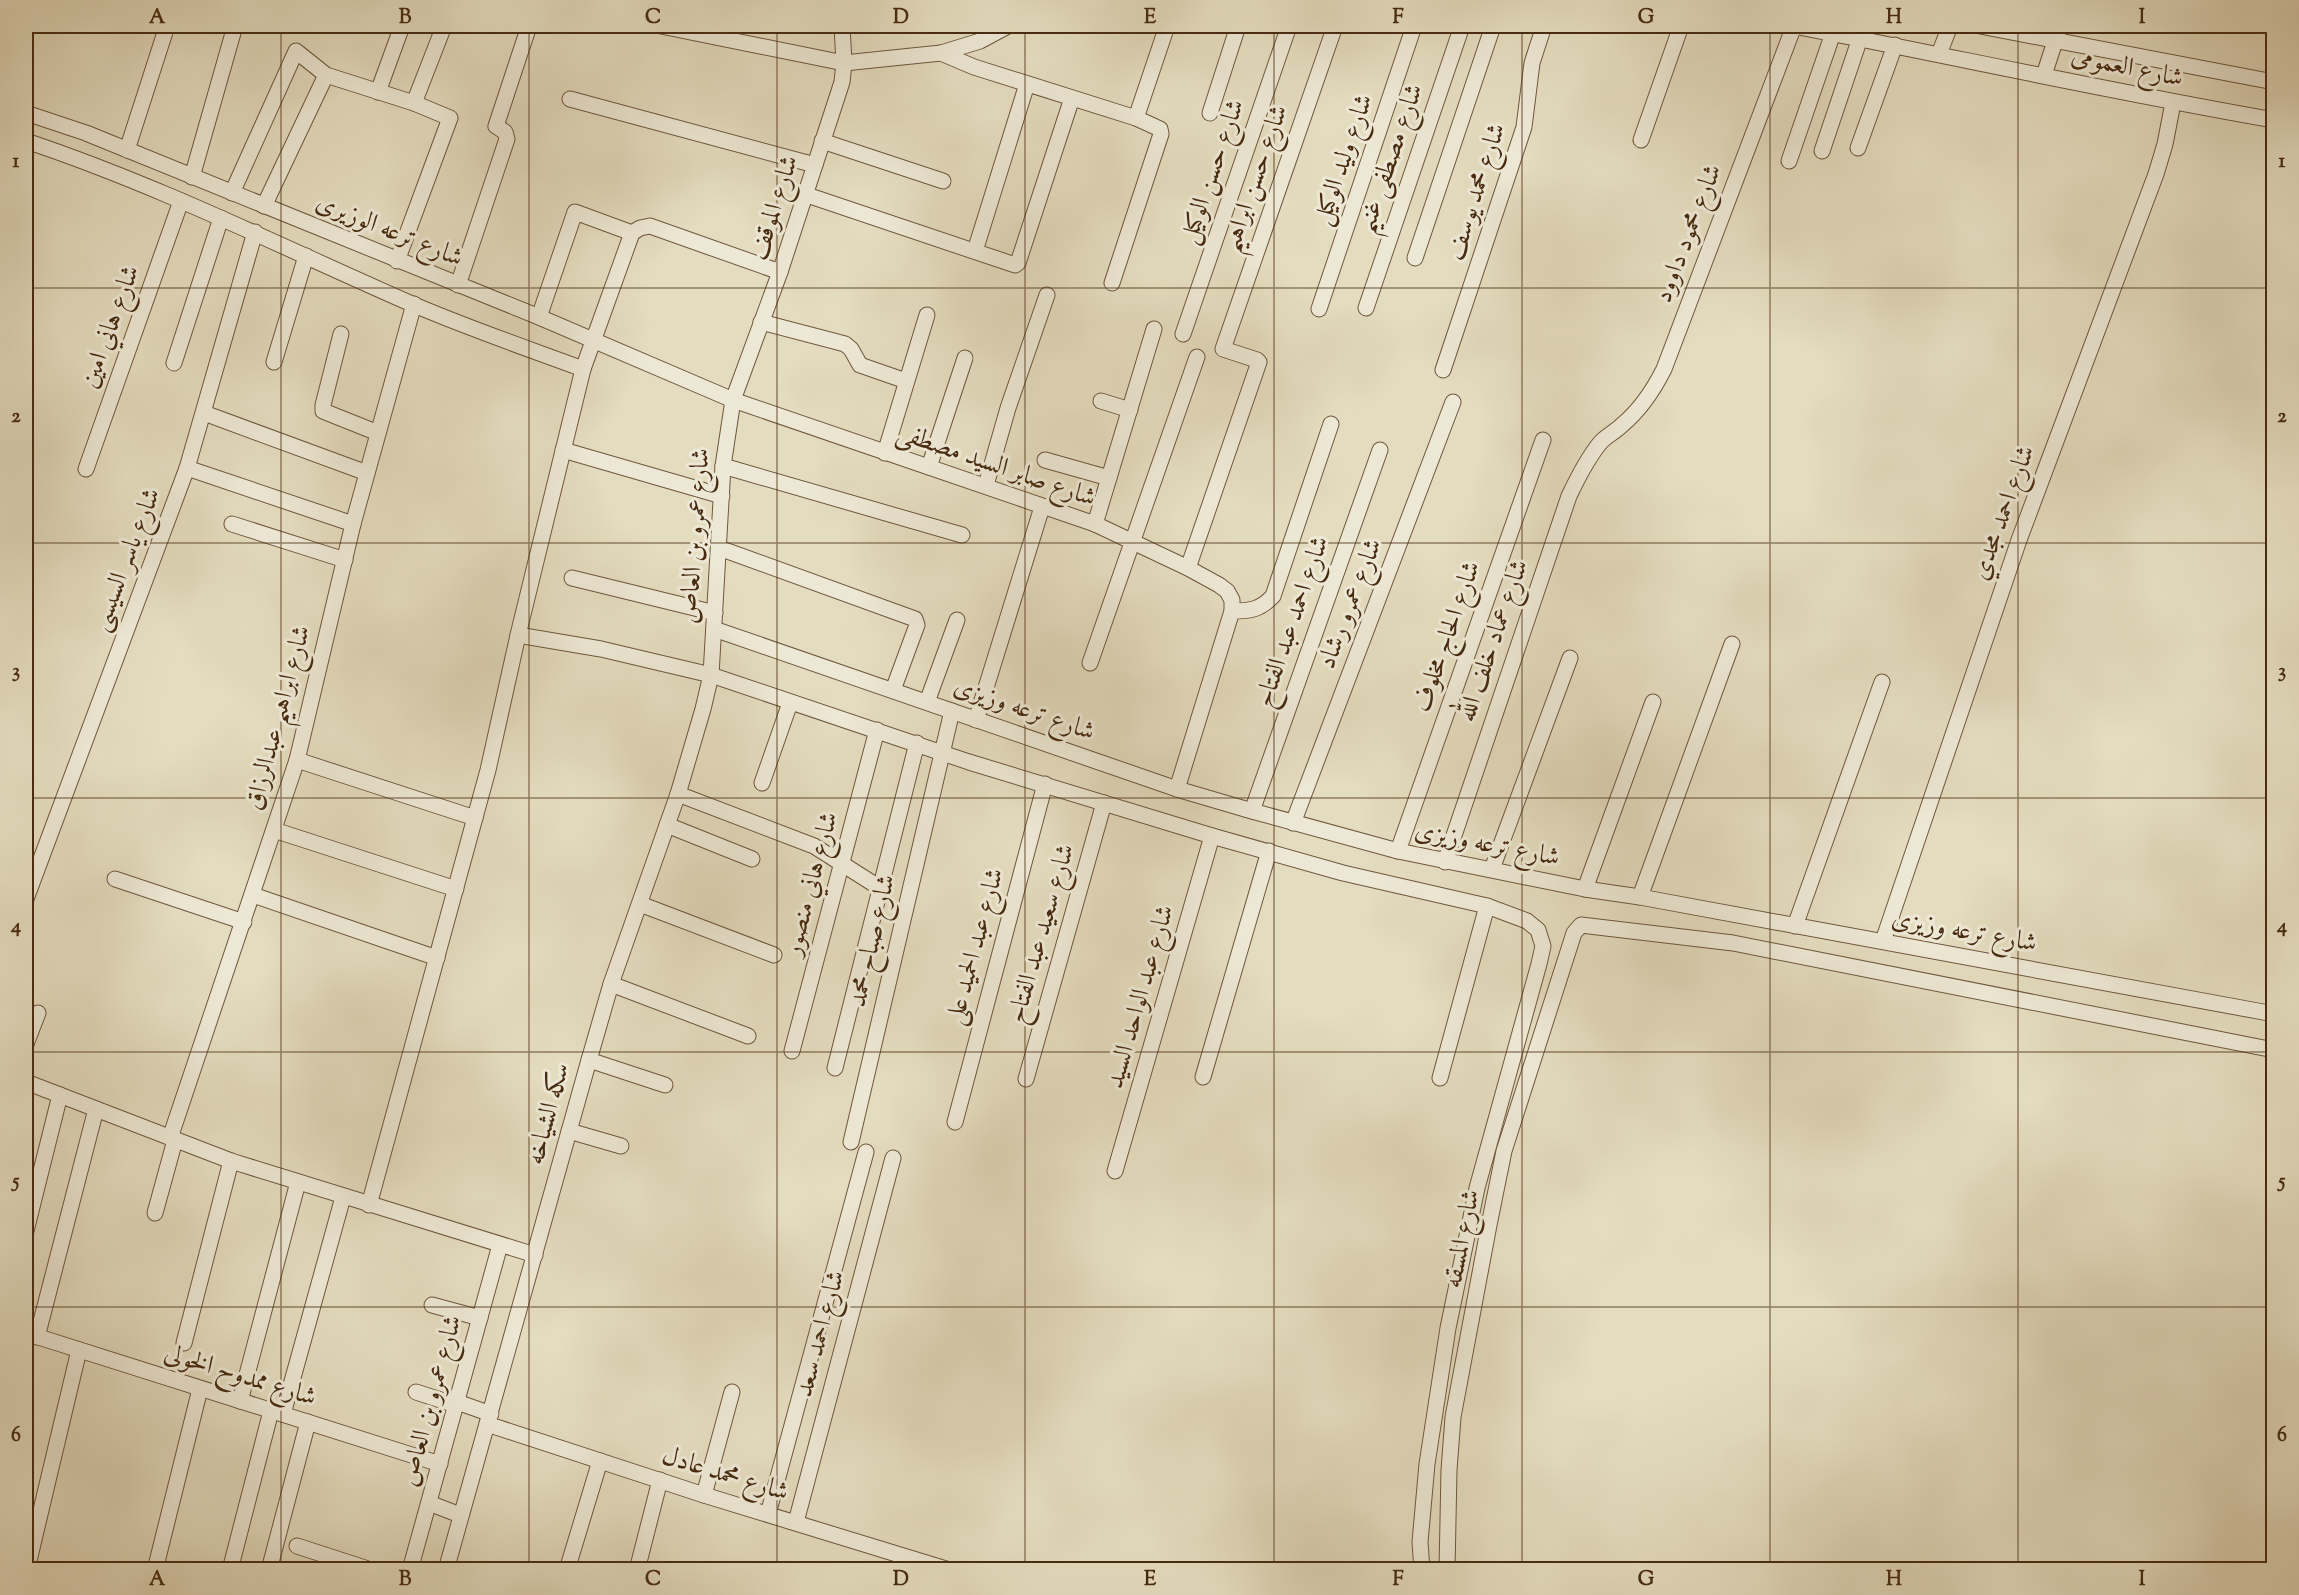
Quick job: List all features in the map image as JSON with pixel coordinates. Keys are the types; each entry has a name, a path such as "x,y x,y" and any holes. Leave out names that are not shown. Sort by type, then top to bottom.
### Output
{"street":[{"path":"127,150 167,26"},
{"path":"192,177 236,26"},
{"path":"378,92 402,26"},
{"path":"414,103 444,26"},
{"path":"458,285 505,148 507,139 505,132 496,126 529,26"},
{"path":"661,26 844,63 941,53 980,41 1008,26"},
{"name":"شارع الموقف","path":"733,400 780,272 842,81 844,63 842,26"},
{"path":"1136,118 1167,26"},
{"path":"1210,113 1238,26"},
{"name":"شارع حسن الوكيل","path":"1183,334 1289,26"},
{"name":"شارع حسن ابراهيم","path":"1188,568 1259,362 1223,348 1335,26"},
{"name":"شارع وليد الوكيل","path":"1319,309 1414,26"},
{"name":"شارع مصطفى غنيم","path":"1366,308 1462,26"},
{"path":"1415,258 1493,26"},
{"name":"شارع محمد يوسف","path":"1443,370 1524,127 1532,63 1544,26"},
{"path":"1641,140 1681,26"},
{"name":"شارع العمومى","path":"1794,26 2173,103 2274,120"},
{"name":"شارع محمود داوود","path":"1602,441 1623,425 1641,406 1664,369 1794,26"},
{"path":"1939,54 1950,26"},
{"name":"شارع العمومى","path":"1980,26 2058,32 2274,82"},
{"path":"2044,75 2058,32"},
{"path":"1789,161 1833,33"},
{"path":"1822,151 1860,38"},
{"path":"1858,148 1895,45"},
{"path":"232,193 296,51 326,75 450,117 397,261"},
{"path":"941,53 974,67 1136,118 1160,129 1161,134 1112,283"},
{"path":"264,206 326,75"},
{"path":"975,251 1027,84"},
{"path":"804,194 1015,265 1018,263 1072,98"},
{"path":"570,99 814,165"},
{"name":"شارع احمد مجدي","path":"1883,941 2019,540 2156,174 2173,103"},
{"name":"شارع ترعه الوزيرى","path":"26,113 127,150 539,317 733,400"},
{"name":"شارع ترعه الوزيرى","path":"26,141 80,159 255,232 414,304 583,369"},
{"path":"822,141 943,181"},
{"name":"شارع هاني امين","path":"86,469 181,201"},
{"path":"539,317 575,212 632,233"},
{"path":"174,363 221,218"},
{"path":"369,1205 475,818 583,369 632,233 650,226 780,272"},
{"name":"شارع ياسر السيسى","path":"26,898 187,468 255,232"},
{"path":"274,362 306,256"},
{"path":"986,485 1014,391 1047,295"},
{"name":"شارع ابراهيم عبدالرزاق","path":"155,1213 172,1139 297,760 353,524 414,304"},
{"path":"885,453 927,315"},
{"path":"761,322 845,344 851,349 860,366 906,381"},
{"path":"1095,524 1154,329"},
{"path":"341,334 323,411 378,433"},
{"path":"1090,663 1197,357"},
{"path":"929,467 965,358"},
{"name":"شارع صابر السيد مصطفى","path":"733,400 1095,524 1219,585 1227,591 1232,605"},
{"name":"شارع عمرو بن العاص","path":"711,675 723,466 733,400"},
{"path":"1101,401 1130,410"},
{"name":"شارع عمرو رشاد","path":"1293,823 1453,402"},
{"path":"204,413 367,473"},
{"path":"1177,789 1232,605 1252,611 1264,606 1273,596 1331,424"},
{"name":"شارع الحاج مخلوف","path":"1398,851 1543,440"},
{"name":"شارع عماد خلف الله","path":"1445,862 1569,496 1583,467 1602,441"},
{"path":"563,450 722,496"},
{"name":"شارع احمد عبد الفتاح","path":"1252,811 1380,450"},
{"path":"1045,460 1108,478"},
{"path":"723,466 962,535"},
{"path":"187,468 353,524"},
{"path":"976,720 1042,507"},
{"path":"232,524 345,560"},
{"path":"719,548 915,619 917,622 893,690"},
{"path":"572,578 715,613"},
{"path":"927,702 957,620"},
{"name":"شارع ترعه وزيزى","path":"714,629 1177,789 1398,851 1585,889 1883,941 2274,1014"},
{"path":"518,635 600,649 711,675 969,762 1212,836 1342,873 1487,906 1440,1078"},
{"path":"1640,897 1732,644"},
{"path":"1492,869 1570,658"},
{"name":"سكه الشياخه","path":"446,1569 588,1060 611,984 678,794 711,675"},
{"path":"1795,926 1882,682"},
{"path":"1585,889 1653,702"},
{"path":"762,783 790,703"},
{"name":"شارع صباح محمد","path":"851,1142 952,711"},
{"name":"شارع هاني منصور","path":"792,1051 877,730"},
{"path":"835,1068 916,743"},
{"path":"297,760 475,818"},
{"name":"شارع عبد الحميد على","path":"955,1122 1045,784"},
{"path":"678,794 814,846 880,888"},
{"name":"شارع سعيد عبد الفتاح","path":"1026,1078 1104,803"},
{"path":"667,825 752,859"},
{"path":"274,830 456,889"},
{"name":"شارع عبد الواحد السيد","path":"1115,1172 1212,836"},
{"path":"1203,1077 1269,851"},
{"path":"115,879 244,922"},
{"path":"253,895 437,958"},
{"path":"640,904 774,955"},
{"name":"شارع المسقه","path":"1422,1569 1420,1542 1427,1464 1448,1328 1477,1188 1543,946 1538,930 1527,921 1487,906"},
{"name":"شارع المسقه","path":"1447,1569 1449,1470 1453,1417 1502,1162 1574,933 1578,928 1587,924 1733,943 2274,1050"},
{"path":"611,984 748,1036"},
{"path":"26,1044 38,1012"},
{"path":"588,1060 665,1085"},
{"path":"26,1082 231,1161 535,1255"},
{"path":"26,1231 60,1095"},
{"path":"31,1335 96,1109"},
{"path":"569,1131 621,1146"},
{"path":"768,1514 866,1152"},
{"name":"شارع احمد سعد","path":"796,1522 893,1158"},
{"path":"184,1343 231,1161"},
{"path":"240,1401 298,1182"},
{"path":"230,1569 343,1197"},
{"name":"شارع عمرو بن العاص","path":"410,1569 500,1245"},
{"path":"432,1305 480,1318"},
{"name":"شارع ممدوح الخولى","path":"31,1335 440,1464"},
{"path":"32,1566 79,1350"},
{"path":"155,1569 200,1389"},
{"name":"شارع محمد عادل","path":"416,1392 456,1403 489,1419 600,1461 796,1522 910,1563 949,1569"},
{"path":"704,1495 732,1392"},
{"path":"269,1569 308,1422"},
{"path":"567,1569 600,1461"},
{"path":"637,1569 660,1480"},
{"path":"429,1503 460,1515"},
{"path":"297,1546 371,1569"}]}
